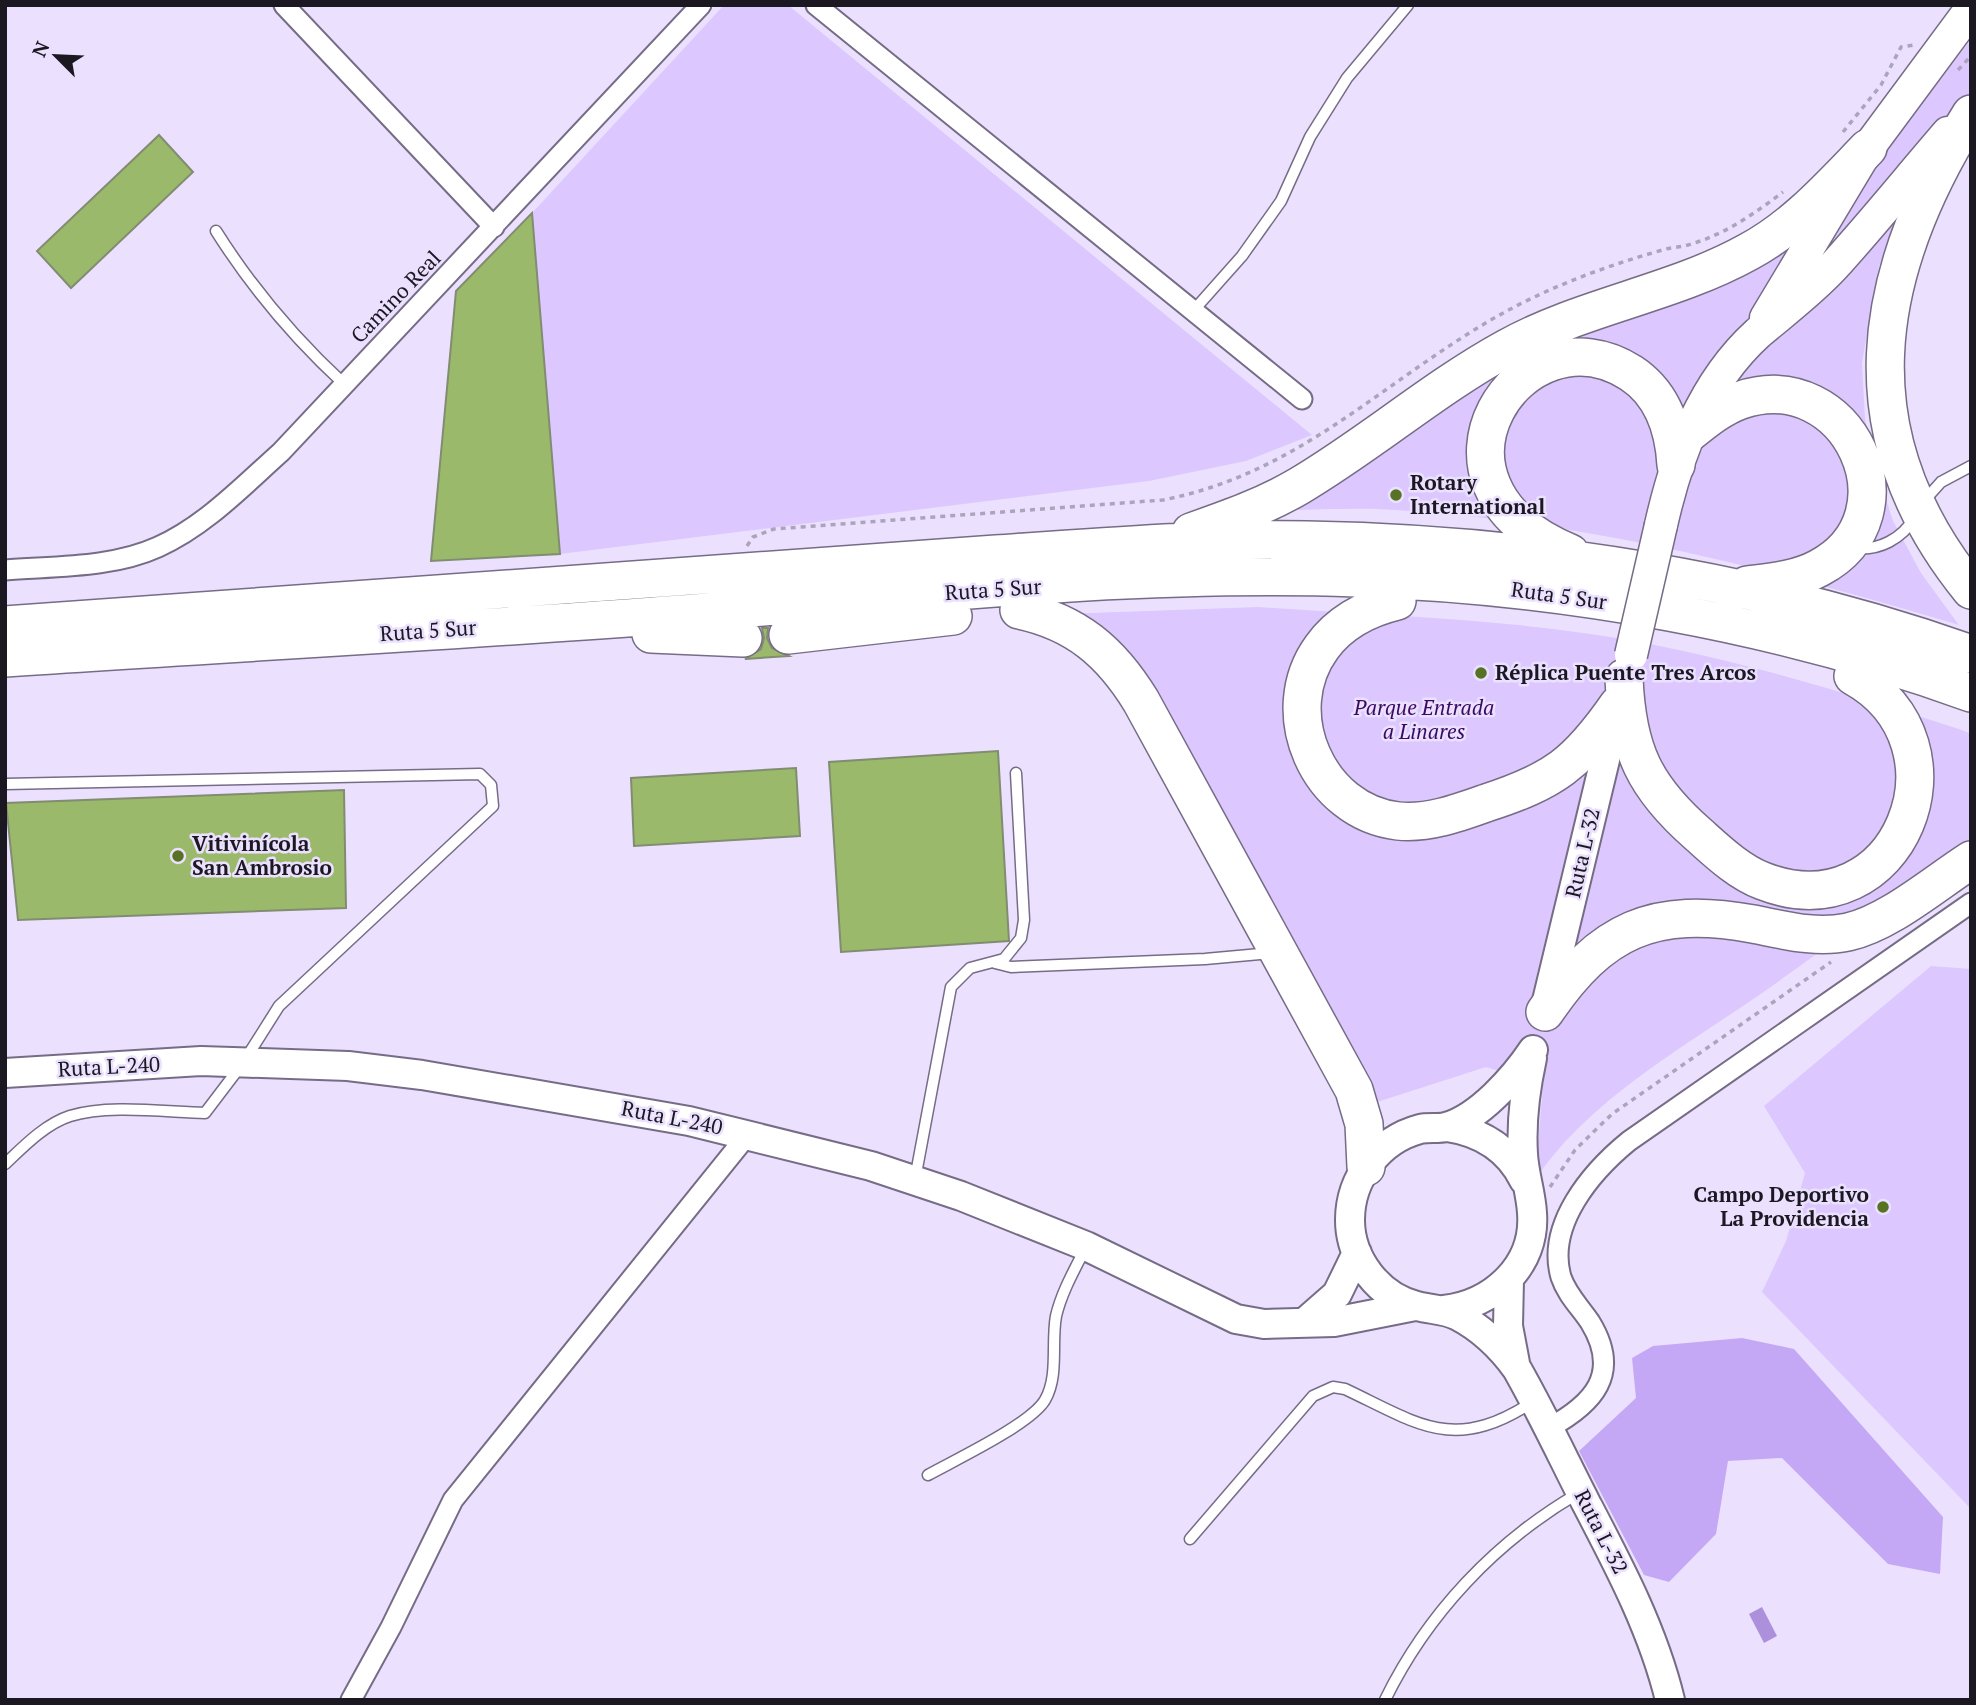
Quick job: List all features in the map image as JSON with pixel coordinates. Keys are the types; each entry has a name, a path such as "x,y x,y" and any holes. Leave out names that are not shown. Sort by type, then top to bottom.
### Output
{"highway":[{"path":"1971,114 1934,179 1913,224 1898,268 1887,331 1886,381 1889,421 1899,463 1918,512 1971,590"},
{"path":"1140,545 1230,518 1296,487 1478,365 1552,325 1700,273 1751,251 1808,209 1854,142"},
{"path":"1594,562 1536,535 1509,514 1498,497 1488,470 1486,439 1496,408 1508,390 1533,371 1564,360 1596,360 1618,366 1646,385 1659,401 1682,450 1733,403 1764,396 1805,401 1833,416 1848,431 1859,450 1867,484 1863,517 1847,546 1821,567 1801,576 1722,586"},
{"name":"Ruta 5 Sur","path":"5,625 1140,545 1337,541 1459,548 1594,562 1722,586 1886,627 1971,654"},
{"name":"Ruta 5 Sur","path":"5,659 589,621 1076,584 1285,577 1381,579 1541,593 1669,613 1835,652 1971,693"},
{"path":"788,635 1019,610 1242,597 1397,600 1487,607 1614,624 1763,653 1971,709"},
{"path":"1397,600 1357,616 1331,636 1310,668 1302,701 1307,746 1321,773 1339,795 1371,814 1401,821 1428,820 1529,788 1557,773 1575,759 1624,679"},
{"path":"1019,610 1070,626 1102,649 1142,701 1354,1090 1364,1124 1366,1167"},
{"path":"589,621 664,636 743,638"},
{"path":"1624,679 1629,734 1640,765 1655,791 1679,817 1744,871 1769,883 1802,890 1847,882 1884,860 1909,829 1920,798 1921,767 1907,724 1879,691 1853,677"},
{"path":"1545,1012 1567,982 1600,951 1619,937 1652,923 1702,916 1810,934 1846,932 1882,919 1971,860"}],"main road":[{"path":"1757,335 1854,142 1934,56 1971,9"},
{"path":"1624,679 1682,450 1712,390 1757,335 1833,267 1971,107"},
{"name":"Ruta L-32","path":"1517,1369 1508,1326 1509,1280 1530,1241 1532,1211 1525,1182 1523,1118 1533,1050 1545,1012 1624,679"},
{"name":"Ruta L-32","path":"1533,1050 1501,1090 1447,1127 1407,1133 1384,1147 1366,1167 1356,1187 1350,1209 1357,1253 1380,1286 1415,1306 1444,1310 1485,1333 1517,1369 1646,1625 1662,1667 1670,1700"},
{"name":"Ruta L-240","path":"5,1073 201,1061 326,1064 422,1074 749,1133 915,1180 1086,1246 1236,1320 1264,1324 1351,1321 1415,1306"},
{"path":"1447,1127 1488,1139 1510,1158 1525,1182"},
{"path":"1305,1322 1337,1294 1357,1253"},
{"path":"1444,1310 1479,1301 1509,1280"}],"street":[{"path":"284,5 494,227"},
{"name":"Camino Real","path":"5,570 117,560 156,548 192,527 281,452 701,5"},
{"path":"816,5 1302,398"},
{"path":"1549,1429 1584,1407 1601,1377 1602,1360 1598,1338 1564,1284 1559,1255 1565,1221 1597,1172 1629,1141 1971,903"},
{"path":"351,1700 416,1578 439,1524 461,1489 749,1133"}],"lane":[{"path":"1194,310 1242,256 1281,201 1328,107 1371,46 1408,5"},
{"path":"216,231 264,299 344,384"},
{"path":"1847,546 1870,549 1893,540 1911,523 1941,482 1971,466"},
{"path":"5,784 480,774 491,785 493,806 279,1006 243,1063 205,1113 110,1111 69,1116 30,1140 5,1164"},
{"path":"915,1180 951,988 970,968 995,963 1012,953 1024,929 1016,774"},
{"path":"995,963 1011,967 1205,959 1279,953"},
{"path":"928,1475 1031,1416 1045,1401 1051,1383 1056,1317 1063,1293 1086,1246"},
{"path":"1191,1539 1313,1396 1333,1387 1345,1389 1422,1424 1445,1430 1488,1426 1535,1401"},
{"path":"1385,1700 1429,1628 1464,1585 1530,1524 1581,1492"}],"path":[{"path":"1854,142 1901,47 1912,44 1934,56"},
{"path":"743,573 746,548 753,537 774,529 1163,500 1222,486 1308,444 1450,345 1522,303 1575,279 1707,238 1743,220 1785,190"},
{"path":"1532,1211 1575,1150 1612,1114 1833,961"}],"green space":[{"path":"724,5 788,5 1312,435 1246,461 1149,481 560,554 532,213"},
{"path":"1971,40 1971,92 1916,158 1799,283 1886,145"},
{"path":"1924,173 1879,266 1862,363 1865,419 1877,471 1893,521 1921,573 1959,625 1744,566 1599,535 1526,523 1378,509 1267,511 1525,353 1602,325 1669,307 1741,273 1805,229 1773,273 1803,306"},
{"name":"Parque Entrada a Linares","path":"1259,607 1502,623 1645,643 1805,682 1962,730 1971,734 1971,838 1765,991 1611,1099 1557,1151 1535,1180 1543,1085 1486,1067 1374,1103 1149,696 1063,614"},
{"name":"Campo Deportivo La Providencia","path":"1931,966 1971,969 1971,1509 1762,1292 1786,1241 1805,1173 1764,1106"}],"shaded area":[{"path":"1742,1338 1794,1349 1943,1517 1940,1574 1888,1564 1782,1458 1728,1461 1716,1534 1669,1582 1644,1575 1579,1451 1636,1398 1632,1358 1653,1346"},
{"path":"1762,1607 1777,1636 1764,1643 1749,1614"}],"building":[{"path":"159,135 193,172 71,288 37,251"},
{"path":"532,213 560,554 431,561 456,291"},
{"path":"762,628 768,628 767,638 772,648 789,656 745,659 761,649 764,638"},
{"path":"998,751 1009,941 841,952 829,762"},
{"path":"796,768 800,836 634,846 631,778"},
{"name":"Vitivinícola San Ambrosio","path":"344,790 346,908 18,920 6,803"}],"place":[{"name":"Rotary International","path":"1396,495"},
{"name":"Réplica Puente Tres Arcos","path":"1481,673"},
{"name":"Vitivinícola San Ambrosio","path":"178,856"},
{"name":"Campo Deportivo La Providencia","path":"1883,1207"}]}
